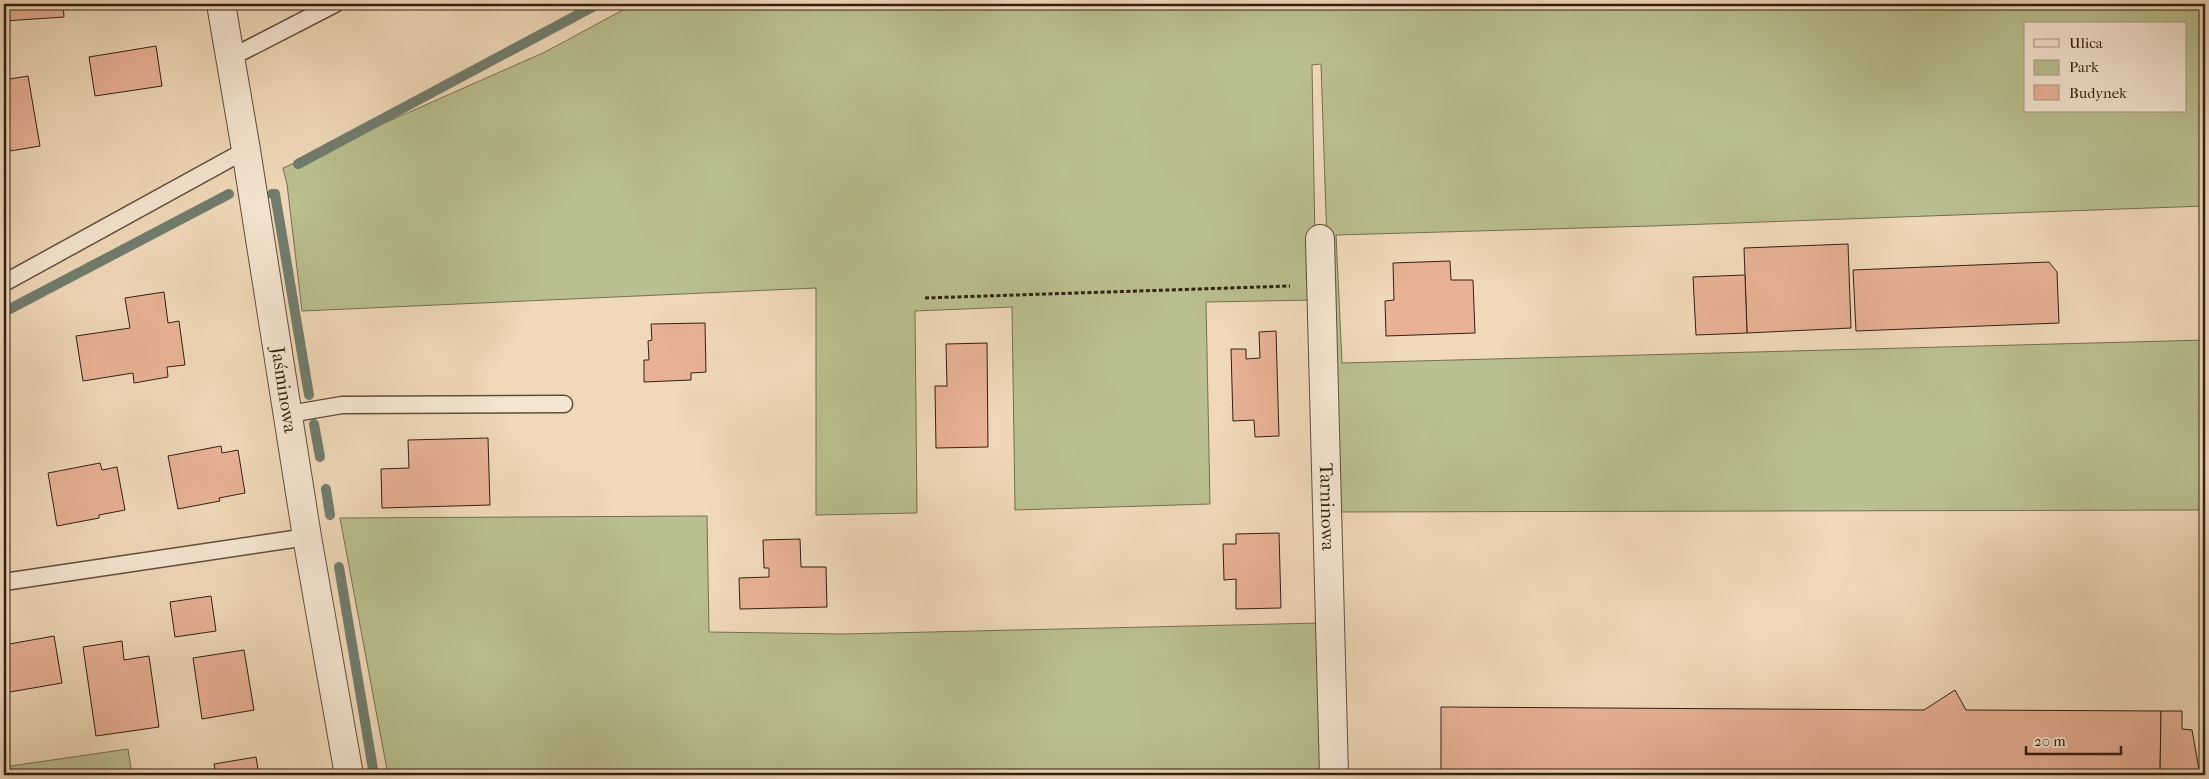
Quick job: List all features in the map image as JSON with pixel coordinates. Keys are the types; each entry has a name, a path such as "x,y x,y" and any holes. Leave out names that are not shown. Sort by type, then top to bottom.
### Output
{"street":[{"name":"Jaśminowa","path":"221,4 289,414 307,537 349,775"},
{"name":"Tarninowa","path":"1320,238 1334,775"}],"lane":[{"path":"230,58 335,4"},
{"path":"4,283 246,150"},
{"path":"289,414 342,405 564,404"},
{"path":"4,582 307,537"}],"path":[{"path":"924,298 1321,285"}],"green space":[{"path":"634,4 2205,4 2205,206 1652,226 1336,235 1342,363 2205,340 2205,510 1336,512 1321,64 1312,65 1316,300 1206,302 1210,504 1015,510 1012,307 915,311 917,513 816,515 816,288 302,311 287,184 283,168 545,52"},
{"path":"707,516 709,632 844,634 1321,623 1323,775 388,775 340,518"},
{"path":"128,749 132,775 4,775 4,767"}],"building":[{"path":"4,4 63,4 64,17 4,21"},
{"path":"156,46 162,86 95,96 89,57"},
{"path":"28,76 40,146 4,152 4,80"},
{"path":"1848,244 1851,328 1747,333 1744,248"},
{"path":"1450,261 1451,280 1473,280 1475,333 1386,336 1385,301 1394,300 1393,263"},
{"path":"2049,262 2057,272 2059,323 1856,331 1853,270"},
{"path":"1745,275 1747,333 1696,335 1693,277"},
{"path":"164,292 168,323 179,321 185,365 167,367 168,377 134,383 133,373 83,381 76,336 130,328 125,298"},
{"path":"705,323 706,372 691,373 691,380 644,382 644,360 649,360 648,341 652,340 651,324"},
{"path":"1276,331 1279,436 1255,437 1254,420 1233,421 1231,349 1246,349 1246,359 1260,358 1259,332"},
{"path":"987,343 988,447 936,448 935,386 947,386 946,344"},
{"path":"488,438 490,505 382,508 381,469 409,468 408,440"},
{"path":"221,446 222,453 238,450 245,493 219,498 220,501 178,509 168,456"},
{"path":"100,463 102,470 117,467 125,510 99,515 99,518 57,526 48,473"},
{"path":"1279,533 1281,608 1236,609 1236,579 1224,580 1223,544 1236,544 1236,534"},
{"path":"800,539 801,567 826,567 827,607 740,609 739,578 769,577 769,568 764,568 763,540"},
{"path":"211,596 216,631 175,637 170,602"},
{"path":"54,636 62,683 4,693 4,645"},
{"path":"122,641 124,660 149,656 159,727 96,736 83,647"},
{"path":"244,650 254,710 202,719 193,658"},
{"path":"1955,690 1966,710 2161,711 2160,775 1441,775 1441,707 1924,710"},
{"path":"2161,711 2182,711 2182,729 2192,730 2200,775 2160,775"},
{"path":"256,757 259,775 216,775 214,764"}],"waterway":[{"path":"298,164 598,4"},
{"path":"4,312 229,194"},
{"path":"272,194 275,194 309,395"},
{"path":"314,424 320,457"},
{"path":"326,489 330,515"},
{"path":"339,567 374,775"}]}
